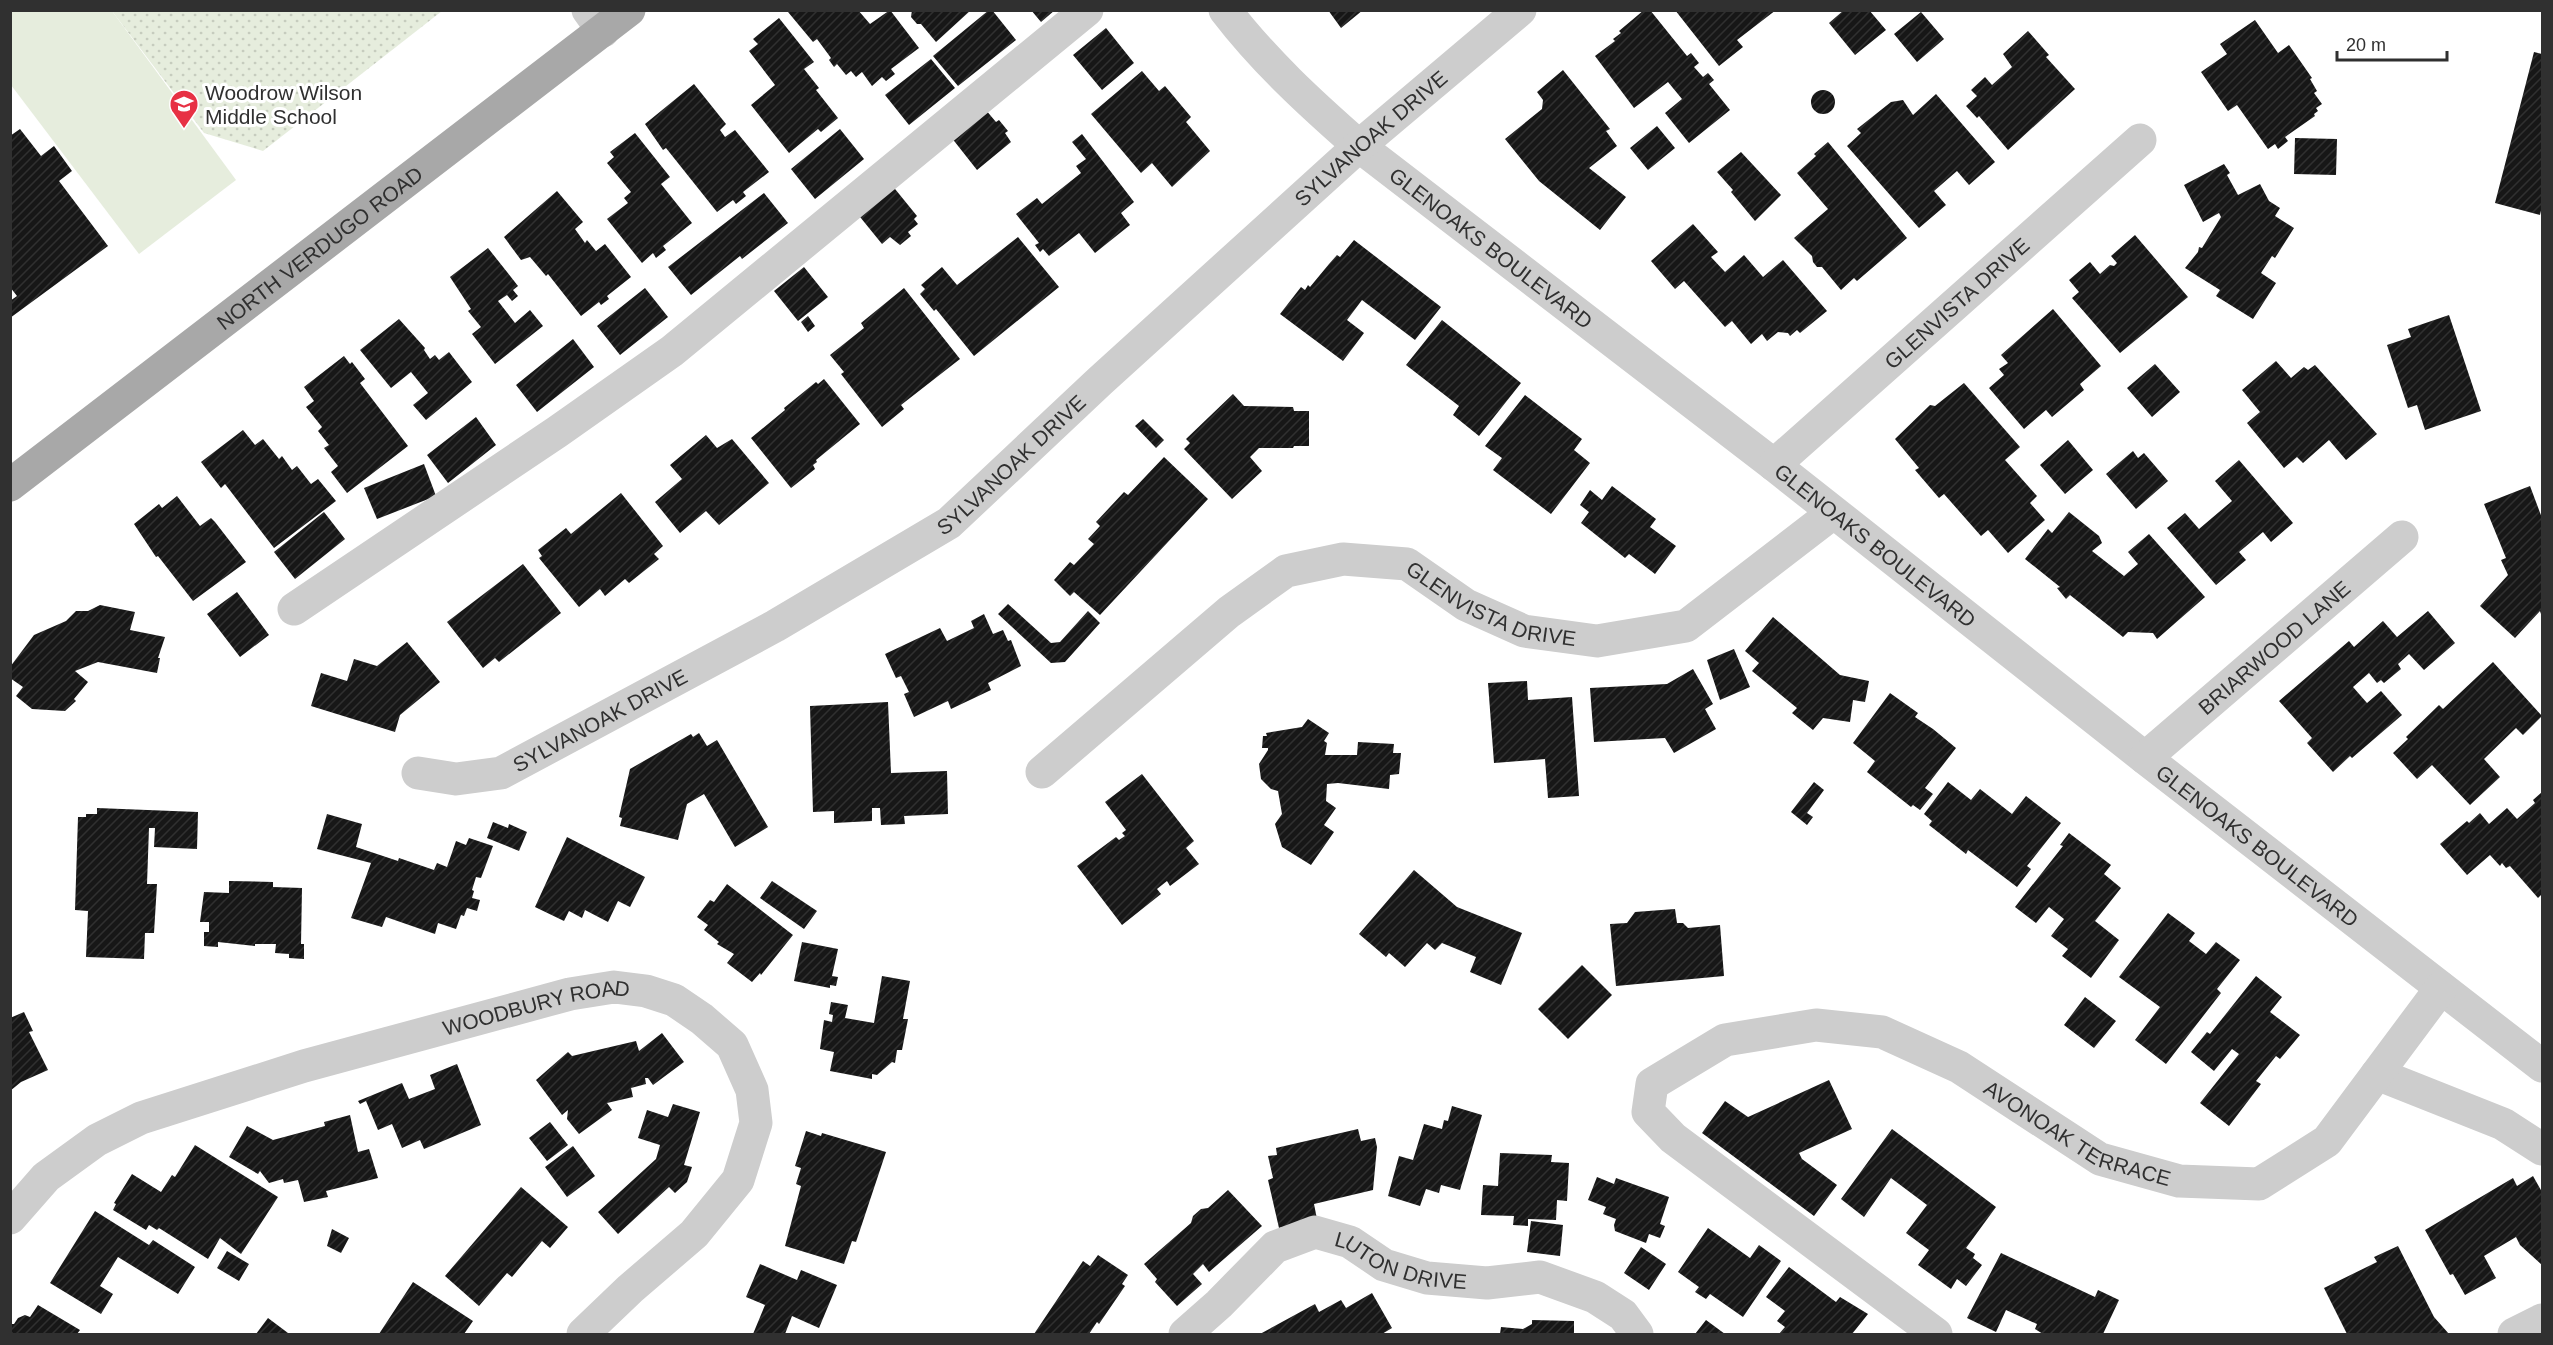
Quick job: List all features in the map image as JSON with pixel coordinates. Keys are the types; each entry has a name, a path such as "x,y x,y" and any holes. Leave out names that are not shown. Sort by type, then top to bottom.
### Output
{"main road":[{"name":"NORTH VERDUGO ROAD","path":"10,485 596,21 629,10"}],"street":[{"path":"294,609 557,432 672,351 1086,10"},
{"name":"GLENOAKS BOULEVARD","path":"1225,10 1247,39 1306,99 1359,146 1774,465 2441,988 2530,1041 2542,1066"},
{"name":"SYLVANOAK DRIVE","path":"418,773 456,779 501,773 776,626 949,523 1100,381 1359,146 1520,10"},
{"name":"GLENVISTA DRIVE","path":"1774,465 2140,140"},
{"name":"GLENVISTA DRIVE","path":"1042,772 1229,612 1286,571 1343,559 1407,564 1466,605 1524,631 1597,641 1686,626 1833,513"},
{"name":"BRIARWOOD LANE","path":"2145,758 2402,537"},
{"name":"WOODBURY ROAD","path":"10,1218 46,1177 97,1140 141,1118 304,1066 570,994 614,987 646,991 674,1000 702,1019 732,1045 752,1090 756,1123 738,1180 693,1234 630,1289 583,1335"},
{"name":"AVONOAK TERRACE","path":"1936,1335 1673,1138 1648,1112 1652,1084 1725,1040 1816,1024 1881,1032 1959,1067 2100,1159 2179,1182 2259,1184 2327,1141 2441,988"},
{"path":"2377,1074 2504,1124 2542,1149"},
{"name":"LUTON DRIVE","path":"1185,1335 1220,1304 1275,1247 1315,1232 1350,1242 1384,1265 1427,1278 1487,1283 1540,1276 1595,1297 1623,1316 1637,1335"},
{"path":"2514,1335 2542,1320"}],"green space":[{"path":"11,10 112,11 236,180 139,254 11,85"},
{"path":"112,11 442,11 263,151 204,133"}],"building":[{"path":"790,10 858,10 870,24 890,10 919,48 891,69 895,74 886,81 882,77 872,86 862,72 856,77 851,71 846,75 837,64 834,67 829,60 831,58 817,39 813,42 788,12"},
{"path":"912,10 971,10 936,42 921,24 917,24 911,17"},
{"path":"989,10 992,10 1016,40 958,86 933,56"},
{"path":"1031,10 1055,10 1041,22"},
{"path":"1328,10 1363,10 1341,28"},
{"path":"1644,10 1650,10 1687,56 1691,53 1699,63 1694,67 1703,77 1708,73 1714,80 1709,84 1730,110 1689,143 1665,113 1682,99 1668,82 1634,108 1595,56 1615,41 1613,39 1621,33 1619,31"},
{"path":"1675,10 1776,10 1737,40 1743,47 1719,66"},
{"path":"1844,10 1869,10 1886,30 1855,55 1829,23"},
{"path":"1921,12 1944,39 1917,62 1894,34"},
{"path":"779,18 814,62 804,69 819,88 816,90 838,118 821,132 818,129 789,153 751,105 775,85 749,51 758,44 753,39"},
{"path":"2255,20 2278,53 2289,45 2312,78 2310,79 2317,91 2314,93 2322,104 2316,108 2318,111 2314,114 2315,116 2285,137 2288,141 2278,149 2275,144 2268,149 2237,105 2228,111 2201,72 2227,54 2220,44"},
{"path":"1106,28 1134,63 1102,90 1073,55"},
{"path":"2028,31 2049,55 2046,57 2075,89 2008,150 1979,116 1977,118 1966,106 1977,96 1971,90 1985,77 1992,85 2012,67 2003,54"},
{"path":"2534,52 2542,54 2542,206 2540,215 2495,203"},
{"path":"931,59 955,88 909,125 885,95"},
{"path":"1563,70 1610,129 1606,131 1617,146 1589,168 1626,197 1600,230 1539,181 1505,139 1542,109 1543,100 1537,92"},
{"path":"1142,71 1159,91 1165,86 1191,117 1186,122 1210,151 1172,187 1152,163 1141,173 1091,114"},
{"path":"694,84 726,124 720,130 725,137 735,130 769,172 743,192 746,196 736,204 733,200 717,212 666,148 663,150 645,124"},
{"path":"1823,90 1828,91 1834,97 1834,107 1828,113 1823,114 1818,113 1812,107 1811,102 1812,97 1818,91"},
{"path":"1936,94 1995,162 1969,185 1957,171 1934,191 1946,205 1919,228 1847,146 1861,133 1857,129 1891,102 1903,100 1913,115"},
{"path":"985,109 1008,131 1005,133 1011,142 977,170 951,137"},
{"path":"1657,126 1675,148 1648,170 1630,148"},
{"path":"20,129 41,156 54,146 72,171 59,181 108,246 10,318 10,301 17,296 10,287 10,136"},
{"path":"840,129 864,159 815,199 791,169"},
{"path":"635,133 670,177 661,184 692,223 663,246 666,250 656,258 653,253 642,263 607,219 628,203 624,198 631,192 607,163 614,157 610,152"},
{"path":"1082,134 1134,202 1121,213 1130,225 1095,253 1079,233 1049,256 1043,249 1040,252 1035,245 1039,243 1016,214 1037,198 1042,204 1081,173 1076,166 1086,159 1072,142"},
{"path":"2295,138 2337,139 2336,175 2294,174"},
{"path":"1828,142 1907,238 1857,281 1854,278 1841,290 1822,267 1817,267 1812,256 1794,238 1828,209 1797,173"},
{"path":"1741,152 1781,195 1755,221 1717,172"},
{"path":"2224,164 2238,195 2260,184 2269,201 2280,208 2275,216 2294,228 2275,258 2272,256 2261,273 2276,283 2253,319 2216,296 2220,290 2185,268 2198,252 2199,247 2202,248 2221,217 2219,213 2203,222 2184,185"},
{"path":"891,184 917,216 914,219 918,224 908,232 911,236 900,245 890,237 882,244 856,212"},
{"path":"557,191 583,222 575,229 585,243 587,240 596,251 605,244 631,277 607,296 609,299 601,305 599,302 581,316 548,274 546,276 530,257 521,260 504,237"},
{"path":"764,193 788,223 742,259 740,256 691,295 668,267"},
{"path":"1693,224 1718,252 1711,257 1725,272 1744,255 1763,277 1783,260 1827,311 1800,333 1797,330 1790,336 1788,333 1778,332 1767,341 1762,334 1751,344 1732,321 1725,327 1684,281 1675,289 1651,261"},
{"path":"2135,235 2188,297 2120,353 2072,298 2079,292 2069,280 2090,262 2100,274 2110,265 2114,266 2117,263 2111,256"},
{"path":"1018,237 1059,287 974,356 936,309 934,311 920,294 925,289 921,285 942,267 957,285"},
{"path":"1354,240 1441,307 1415,340 1362,300 1347,320 1364,333 1343,361 1280,314 1301,287 1305,290 1308,285 1310,287 1337,255 1340,257"},
{"path":"488,248 518,286 513,290 518,296 512,301 507,295 498,301 515,323 530,310 543,326 495,364 472,334 481,327 468,311 471,309 450,277"},
{"path":"804,267 828,297 798,321 774,291"},
{"path":"645,288 668,317 620,355 597,326"},
{"path":"904,288 960,359 901,405 904,409 882,427 841,374 844,372 830,355 864,328 861,323"},
{"path":"2053,309 2101,366 2080,384 2084,390 2052,417 2046,410 2024,429 1989,388 2004,375 1999,369 2008,363 2001,355"},
{"path":"2449,315 2481,411 2425,430 2417,405 2408,408 2387,345 2411,337 2408,329"},
{"path":"808,316 815,326 808,332 801,322"},
{"path":"399,319 425,348 430,359 435,355 439,360 449,352 472,382 426,420 413,405 428,393 411,372 391,388 360,350"},
{"path":"1442,320 1521,383 1479,436 1453,415 1459,406 1406,365"},
{"path":"573,339 594,367 537,412 516,385"},
{"path":"344,356 350,364 352,362 365,379 360,383 408,446 347,493 331,472 338,466 324,448 329,445 318,431 322,427 306,407 314,401 304,387"},
{"path":"2276,361 2291,378 2304,367 2308,370 2315,365 2377,434 2346,460 2329,440 2303,463 2297,457 2284,468 2247,423 2260,412 2242,390"},
{"path":"2155,364 2180,392 2152,417 2127,388"},
{"path":"824,379 860,424 816,460 817,462 813,465 815,469 791,488 751,438 816,382 818,384"},
{"path":"1964,383 2020,447 2005,460 2037,496 2030,503 2045,520 2008,553 1988,530 1981,536 1944,494 1939,498 1915,470 1919,468 1895,439 1930,405 1935,406"},
{"path":"1233,394 1244,406 1293,407 1294,411 1309,411 1309,446 1259,448 1250,457 1262,471 1232,499 1184,449 1190,443 1186,439"},
{"path":"1525,395 1582,439 1574,450 1590,463 1551,514 1493,470 1502,458 1485,446"},
{"path":"476,417 496,445 448,483 427,455"},
{"path":"1143,419 1164,440 1156,448 1135,426"},
{"path":"243,430 255,445 263,439 279,459 282,456 292,470 297,466 311,484 318,479 336,501 274,548 225,484 221,488 201,462"},
{"path":"706,435 717,448 732,439 769,483 719,525 706,511 680,533 655,502 682,479 670,465"},
{"path":"2068,440 2093,470 2065,494 2040,465"},
{"path":"2133,451 2138,458 2144,453 2168,481 2136,509 2106,474"},
{"path":"1164,457 1208,499 1100,615 1074,592 1070,596 1054,580 1070,562 1074,565 1094,544 1088,539 1100,526 1096,522 1124,492 1128,495"},
{"path":"2239,460 2293,523 2271,542 2263,532 2239,552 2246,560 2216,585 2167,528 2185,513 2199,529 2232,501 2215,481"},
{"path":"424,464 436,496 377,519 364,488"},
{"path":"1612,486 1656,519 1650,527 1676,546 1655,574 1629,554 1625,558 1581,523 1589,512 1580,505 1590,490 1602,500"},
{"path":"2530,486 2542,518 2542,617 2540,611 2515,638 2480,606 2508,575 2501,560 2506,558 2484,504"},
{"path":"621,493 663,546 654,554 659,559 629,583 625,579 605,596 600,589 579,607 539,558 542,556 538,550 566,528 571,534"},
{"path":"177,496 200,526 211,518 246,562 193,601 158,556 156,557 134,524 159,504 162,508"},
{"path":"324,512 345,539 295,579 274,552"},
{"path":"2069,512 2099,536 2102,543 2092,551 2124,576 2138,564 2128,552 2149,534 2205,597 2157,639 2153,633 2128,632 2123,637 2070,595 2066,599 2057,588 2060,587 2025,559 2048,529 2052,533"},
{"path":"523,564 561,613 499,662 495,658 483,668 447,622"},
{"path":"237,592 269,635 240,657 207,614"},
{"path":"1008,604 1051,643 1060,642 1088,611 1100,623 1065,662 1051,663 998,614"},
{"path":"100,605 135,612 130,630 165,637 158,658 160,658 157,673 98,662 75,671 88,682 74,699 76,701 65,711 32,709 16,696 23,687 10,678 10,667 34,635 66,621 76,611 88,611"},
{"path":"2428,611 2455,643 2424,670 2409,654 2398,664 2401,669 2384,683 2381,680 2377,683 2369,673 2353,687 2367,703 2381,691 2402,715 2333,772 2307,743 2312,738 2279,701 2349,641 2354,647 2383,621 2397,637"},
{"path":"984,614 993,634 1003,630 1008,641 1011,640 1021,666 988,683 991,690 951,709 948,701 914,717 904,694 909,692 901,676 896,678 885,654 940,628 947,641 974,628 971,621"},
{"path":"1773,617 1840,675 1869,681 1865,702 1853,700 1850,722 1823,718 1813,730 1792,713 1797,708 1752,671 1759,663 1745,651"},
{"path":"407,642 440,682 400,715 395,732 311,706 321,673 347,681 354,659 377,666"},
{"path":"1734,649 1750,687 1720,700 1707,660"},
{"path":"2493,662 2542,716 2523,735 2516,728 2484,759 2500,777 2470,805 2432,765 2417,779 2393,753 2439,705 2443,709"},
{"path":"1693,669 1713,704 1705,709 1716,729 1674,753 1665,738 1594,742 1590,688 1667,684"},
{"path":"1527,681 1528,700 1572,697 1579,796 1548,798 1545,759 1494,763 1488,683"},
{"path":"1890,693 1918,713 1915,717 1956,748 1925,788 1933,794 1920,810 1913,805 1911,807 1867,772 1875,761 1853,743"},
{"path":"888,702 891,773 947,771 948,814 904,816 905,824 881,825 880,808 872,808 872,821 834,823 834,811 813,812 810,706"},
{"path":"1308,719 1329,733 1324,741 1327,743 1325,755 1357,755 1358,742 1394,744 1393,753 1401,753 1399,774 1390,775 1389,789 1338,783 1327,784 1326,801 1336,808 1324,825 1334,832 1311,865 1282,847 1275,824 1282,814 1278,791 1271,789 1261,779 1259,764 1268,750 1268,748 1262,748 1263,736 1267,736 1266,733 1302,727"},
{"path":"699,733 707,746 717,740 768,827 735,847 704,794 687,804 678,840 620,826 622,818 619,817 630,769 691,734 693,737"},
{"path":"1142,774 1194,841 1186,848 1199,864 1170,886 1167,881 1157,889 1161,894 1122,925 1077,866 1116,837 1119,840 1125,836 1122,833 1126,830 1105,802"},
{"path":"1814,782 1824,790 1807,813 1813,817 1807,825 1791,812"},
{"path":"1948,782 1971,800 1980,789 2012,814 2026,796 2061,823 2027,866 2031,869 2017,887 1968,850 1966,854 1929,825 1932,821 1924,814"},
{"path":"2542,792 2542,894 2538,898 2510,866 2506,868 2502,863 2500,866 2490,855 2467,875 2440,844 2480,813 2489,824 2507,808 2517,819 2535,803 2533,800"},
{"path":"97,808 198,812 197,849 154,847 155,828 149,828 147,884 157,884 154,933 145,933 144,959 86,957 88,911 75,910 78,817 97,814"},
{"path":"327,814 362,824 356,847 434,870 437,863 447,867 456,841 466,845 469,838 493,846 481,878 476,877 472,890 474,891 472,898 480,900 477,911 467,908 464,916 461,915 456,929 438,923 435,934 386,917 382,927 351,918 371,863 317,849"},
{"path":"493,822 508,828 509,824 527,832 519,851 487,838"},
{"path":"2069,833 2111,865 2104,874 2121,888 2095,921 2119,940 2091,978 2062,956 2068,949 2051,936 2064,919 2049,907 2036,923 2015,907 2063,846 2060,845"},
{"path":"567,837 645,877 630,907 618,901 608,922 585,910 582,918 569,911 564,921 535,907"},
{"path":"1414,870 1457,907 1522,933 1501,985 1470,972 1476,957 1442,943 1435,950 1427,943 1405,967 1389,953 1386,957 1359,934"},
{"path":"229,881 273,882 273,887 302,888 301,944 304,944 304,959 289,958 289,954 275,953 276,944 255,944 255,946 218,942 218,947 204,946 204,932 209,932 209,922 200,922 204,892 229,893"},
{"path":"772,881 817,911 804,929 760,898"},
{"path":"727,884 793,935 761,975 760,973 752,982 727,963 734,954 717,944 719,942 704,930 708,925 697,917 710,900 714,902"},
{"path":"1675,909 1677,923 1683,923 1688,928 1720,925 1724,976 1616,986 1610,924 1627,923 1635,912"},
{"path":"2168,913 2195,933 2189,941 2206,954 2216,942 2240,960 2217,989 2221,993 2166,1064 2135,1040 2160,1007 2119,977"},
{"path":"802,942 838,949 832,976 838,977 836,986 830,985 830,988 794,981"},
{"path":"1582,965 1612,995 1568,1039 1538,1009"},
{"path":"882,976 910,981 903,1019 908,1019 902,1050 897,1050 895,1063 892,1062 877,1075 872,1074 872,1079 830,1071 834,1052 820,1049 824,1020 832,1022 833,1015 829,1014 831,1002 848,1005 845,1018 874,1023"},
{"path":"2256,976 2282,997 2270,1012 2300,1035 2280,1059 2276,1056 2256,1081 2261,1084 2229,1126 2200,1103 2239,1054 2232,1049 2214,1071 2191,1052 2207,1032 2210,1034"},
{"path":"2085,997 2116,1021 2094,1048 2064,1025"},
{"path":"24,1012 33,1031 29,1032 48,1070 21,1082 10,1091 10,1018"},
{"path":"662,1033 684,1062 653,1085 648,1078 645,1078 646,1084 631,1088 633,1097 607,1103 612,1110 579,1134 567,1119 568,1110 562,1115 536,1080 568,1052 572,1056 636,1041 639,1051"},
{"path":"457,1064 481,1125 424,1149 420,1140 402,1148 392,1124 378,1130 366,1101 360,1104 358,1101 402,1083 409,1099 435,1089 430,1075"},
{"path":"1829,1080 1852,1129 1799,1153 1802,1159 1837,1185 1814,1216 1702,1133 1725,1101 1748,1117"},
{"path":"673,1104 700,1112 684,1165 692,1167 687,1182 675,1193 669,1187 618,1234 598,1212 656,1159 660,1145 638,1138 647,1110 668,1117"},
{"path":"1452,1106 1482,1115 1460,1190 1441,1185 1439,1193 1426,1189 1420,1206 1388,1196 1399,1156 1413,1160 1424,1124 1442,1129 1444,1120 1448,1121"},
{"path":"350,1115 358,1152 369,1149 378,1178 326,1191 328,1197 304,1202 298,1180 284,1183 283,1179 269,1183 260,1171 258,1174 229,1157 247,1126 273,1140 325,1126 324,1122"},
{"path":"550,1122 568,1145 547,1161 529,1138"},
{"path":"1358,1129 1361,1141 1375,1138 1377,1147 1373,1190 1314,1204 1317,1219 1279,1228 1268,1180 1273,1178 1268,1156 1277,1155 1276,1148"},
{"path":"1892,1129 1996,1207 1966,1248 1975,1254 1973,1258 1982,1265 1966,1286 1957,1279 1951,1289 1918,1265 1929,1250 1906,1233 1927,1205 1891,1178 1864,1217 1841,1199"},
{"path":"806,1131 821,1136 822,1133 886,1152 856,1242 852,1241 844,1264 785,1246 801,1186 796,1184 801,1168 795,1166"},
{"path":"195,1145 278,1197 241,1254 220,1238 208,1259 159,1228 157,1230 149,1225 146,1230 113,1210 116,1204 114,1203 132,1174 161,1192 172,1175 175,1177"},
{"path":"573,1146 595,1176 567,1197 545,1167"},
{"path":"1500,1153 1552,1155 1551,1162 1569,1163 1567,1201 1557,1200 1556,1220 1528,1219 1528,1226 1513,1225 1514,1216 1481,1215 1483,1185 1498,1186"},
{"path":"2533,1176 2542,1192 2542,1265 2520,1245 2516,1237 2484,1256 2496,1278 2465,1295 2453,1274 2450,1275 2425,1230 2513,1178 2517,1186"},
{"path":"1597,1177 1614,1184 1616,1178 1669,1197 1660,1224 1665,1226 1660,1238 1649,1234 1646,1243 1615,1231 1616,1219 1603,1214 1606,1207 1588,1200"},
{"path":"521,1187 568,1227 550,1248 542,1241 512,1277 507,1273 479,1306 445,1276"},
{"path":"1228,1190 1262,1226 1209,1272 1203,1264 1193,1274 1202,1284 1177,1306 1155,1282 1157,1279 1144,1264 1191,1223 1193,1216 1201,1209 1208,1208"},
{"path":"95,1211 149,1245 153,1240 195,1267 178,1294 118,1257 100,1286 113,1294 101,1314 50,1283"},
{"path":"1531,1221 1563,1225 1560,1256 1527,1252"},
{"path":"1708,1228 1750,1258 1759,1245 1781,1261 1743,1317 1710,1294 1706,1299 1695,1292 1699,1287 1678,1272"},
{"path":"332,1229 349,1238 341,1253 327,1246"},
{"path":"2398,1246 2434,1317 2449,1334 2347,1334 2324,1288 2377,1262 2374,1257"},
{"path":"1641,1247 1666,1264 1649,1290 1624,1273"},
{"path":"227,1251 249,1264 239,1281 217,1268"},
{"path":"2001,1253 2095,1297 2098,1290 2119,1300 2103,1334 2043,1334 2035,1329 2037,1324 2006,1310 1996,1332 1967,1318"},
{"path":"1098,1255 1128,1275 1122,1284 1125,1286 1099,1324 1097,1322 1089,1334 1034,1334 1083,1261 1090,1266"},
{"path":"760,1264 797,1280 801,1270 837,1285 819,1328 792,1316 785,1334 753,1334 765,1305 746,1297"},
{"path":"1789,1267 1836,1302 1840,1297 1868,1314 1852,1334 1779,1334 1785,1327 1777,1321 1785,1311 1766,1297"},
{"path":"413,1282 473,1321 464,1334 379,1334"},
{"path":"1372,1293 1392,1328 1382,1334 1260,1334 1315,1304 1319,1312 1341,1300 1346,1308"},
{"path":"38,1305 80,1330 77,1334 14,1334 11,1332 11,1324 25,1315 30,1317"},
{"path":"268,1318 288,1333 256,1334"},
{"path":"1532,1320 1574,1321 1574,1334 1500,1334 1501,1327 1523,1329 1532,1324"},
{"path":"1706,1320 1725,1334 1695,1334"}],"place":[{"name":"Woodrow Wilson Middle School","path":"184,130"}]}
